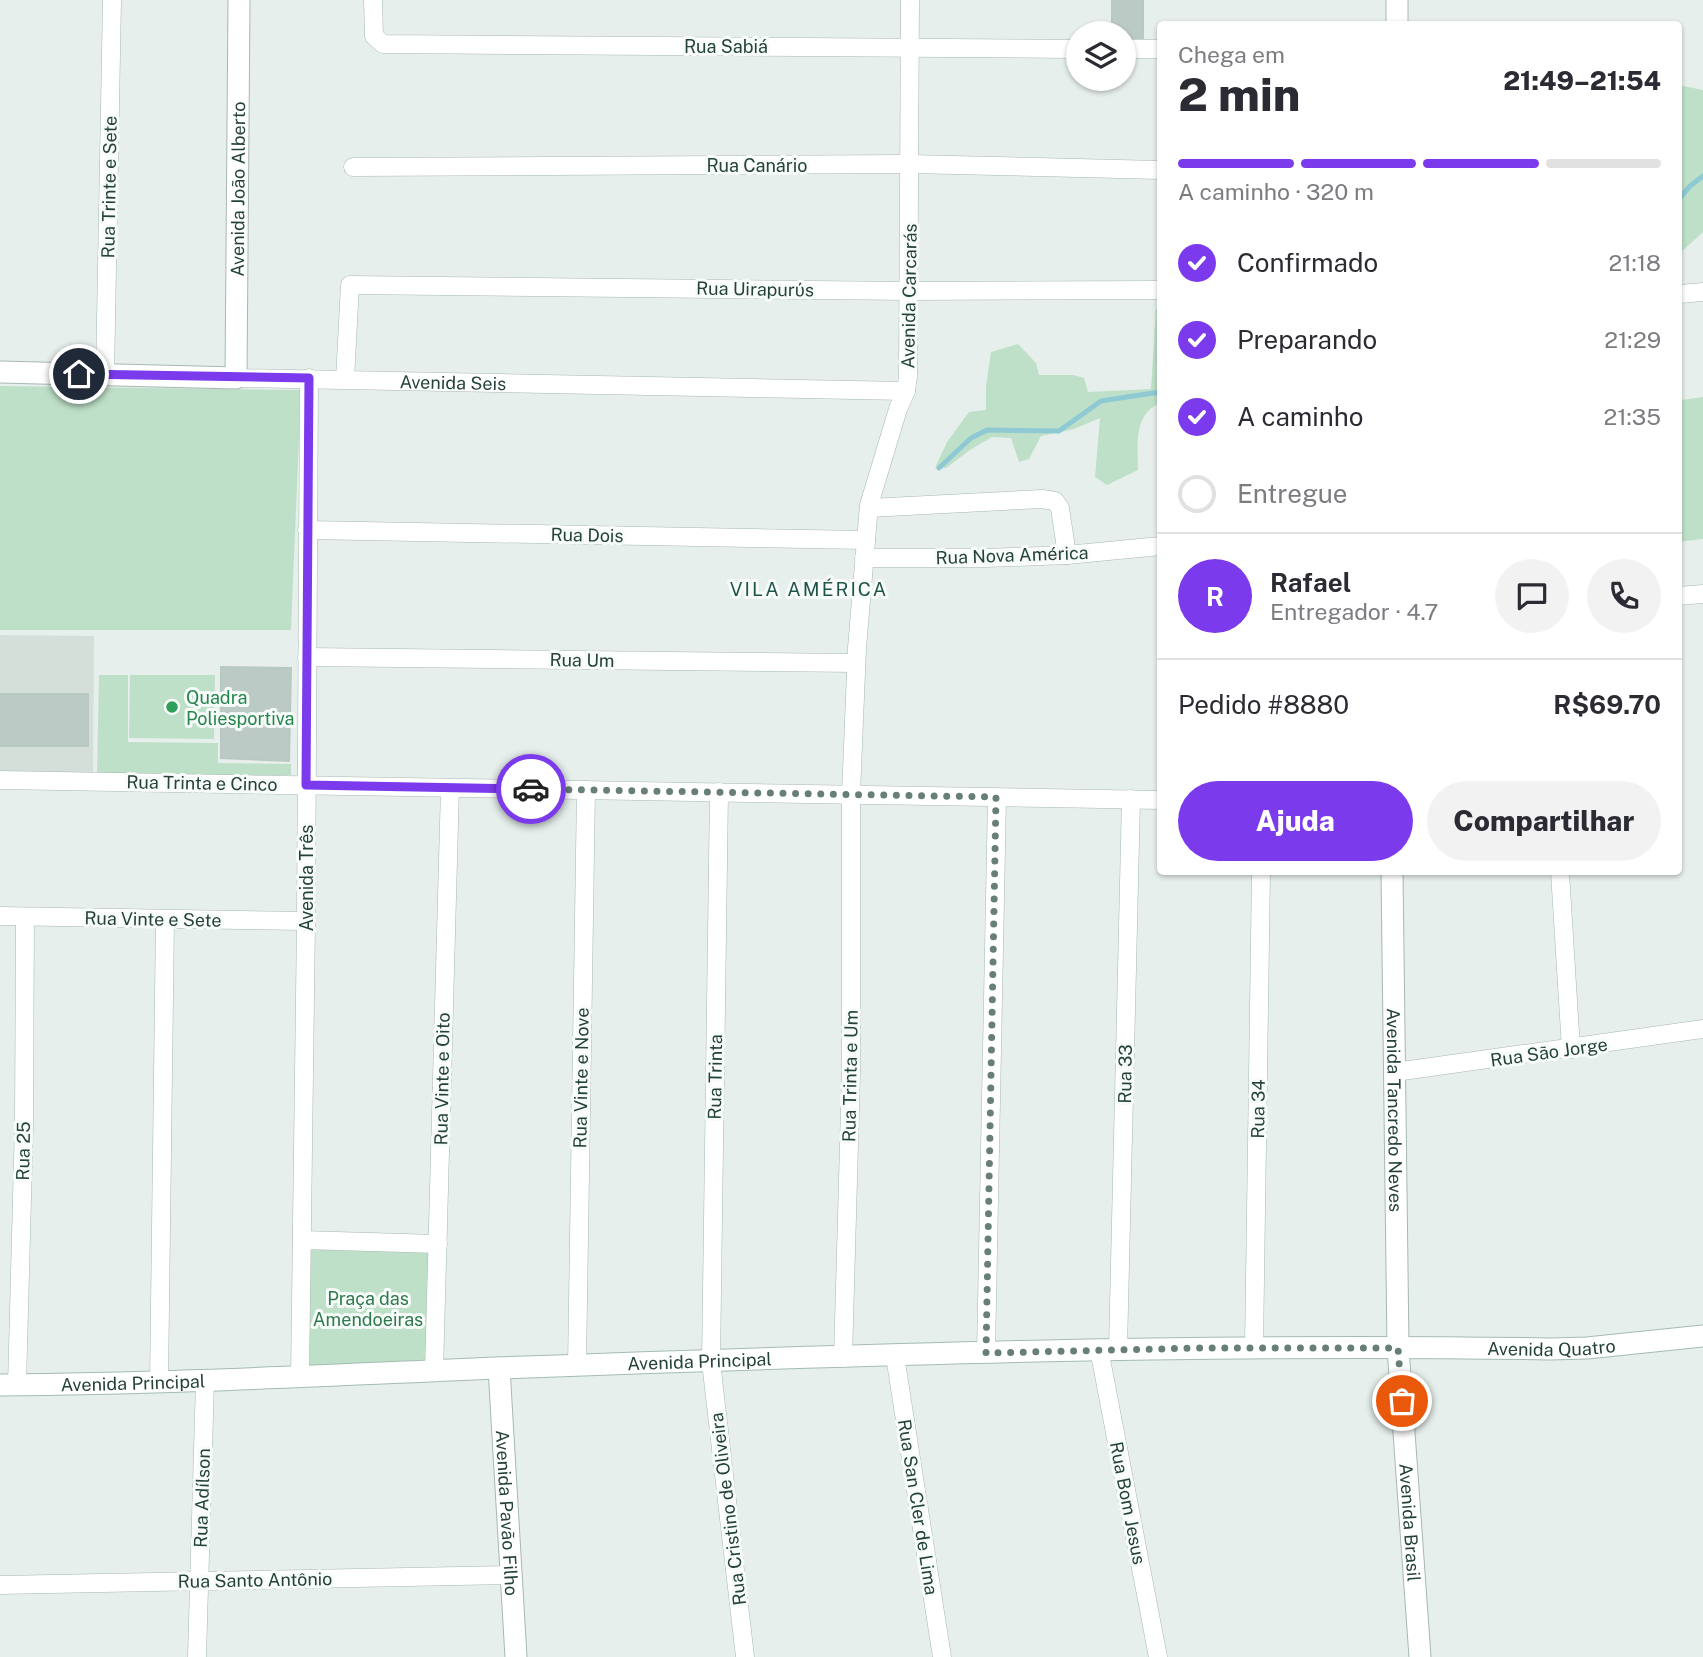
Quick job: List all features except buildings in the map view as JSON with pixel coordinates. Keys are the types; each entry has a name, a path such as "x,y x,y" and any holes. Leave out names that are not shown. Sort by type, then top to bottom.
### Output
{"street":[{"name":"Rua Trinte e Sete","path":"105,374 112,0"},
{"name":"Avenida João Alberto","path":"236,377 239,0"},
{"name":"Rua Sabiá","path":"373,0 373,29 376,40 383,44 1066,48"},
{"name":"Avenida Carcarás","path":"851,794 856,663 869,508 898,409 906,391 910,290 910,0"},
{"path":"1397,0 1397,21"},
{"path":"1136,49 1157,50"},
{"name":"Rua Canário","path":"353,167 910,164 1157,170"},
{"name":"Rua Uirapurύs","path":"345,379 350,285 1157,290"},
{"path":"1682,294 1703,292"},
{"name":"Avenida Seis","path":"0,372 906,391"},
{"name":"Avenida Três","path":"300,1377 309,378"},
{"path":"869,508 1042,499 1055,501 1060,508 1067,555"},
{"name":"Rua Dois","path":"307,530 865,549"},
{"name":"Rua Nova América","path":"865,549 986,558 1067,555 1157,546"},
{"path":"1682,596 1703,594"},
{"name":"Rua Um","path":"307,657 856,663"},
{"name":"Rua Trinta e Cinco","path":"0,780 1157,800"},
{"name":"Rua Vinte e Oito","path":"435,1371 450,788"},
{"name":"Rua Vinte e Nove","path":"577,1366 586,790"},
{"name":"Rua Trinta","path":"711,1362 719,792"},
{"name":"Rua Trinta e Um","path":"843,1357 851,1073 851,794"},
{"path":"986,1353 996,797"},
{"name":"Rua 33","path":"1109,1349 1131,799"},
{"name":"Rua 34","path":"1254,1347 1261,875"},
{"name":"Avenida Tancredo Neves","path":"1392,875 1398,1348"},
{"path":"1560,875 1571,1049"},
{"name":"Rua Vinte e Sete","path":"0,916 306,921"},
{"name":"Rua 25","path":"8,1385 24,1125 25,917"},
{"path":"159,1383 165,919"},
{"name":"Rua São Jorge","path":"1395,1072 1703,1030"},
{"path":"302,1240 438,1244"},
{"name":"Avenida Quatro","path":"1398,1348 1587,1348 1703,1335"},
{"name":"Avenida Principal","path":"8,1385 159,1383 499,1368 1109,1349 1398,1348"},
{"name":"Avenida Brasil","path":"1398,1348 1420,1657"},
{"name":"Rua Bom Jesus","path":"1109,1349 1158,1657"},
{"name":"Rua San Cler de Lima","path":"895,1356 942,1657"},
{"name":"Rua Cristino de Oliveira","path":"711,1362 745,1657"},
{"name":"Avenida Pavão Filho","path":"499,1368 516,1657"},
{"name":"Rua Adílson","path":"198,1657 205,1381"},
{"name":"Rua Santo Antônio","path":"0,1585 510,1575"}],"shaded area":[{"path":"0,635 94,636 93,773 0,772"}],"green space":[{"path":"1682,86 1703,90 1703,232 1682,251"},
{"path":"1157,309 1157,405 1151,408 1141,423 1138,470 1107,485 1095,477 1100,418 1074,429 1041,436 1029,459 1019,462 1011,438 992,437 946,468 935,468 947,442 969,412 986,410 991,352 1018,344 1036,363 1039,375 1073,375 1084,378 1088,392 1151,389"},
{"path":"0,386 301,390 291,630 0,630"},
{"path":"1703,397 1703,539 1682,542 1682,400"},
{"path":"99,675 128,675 128,742 218,743 218,763 291,764 291,775 97,775"},
{"name":"Quadra Poliesportiva","path":"130,675 215,675 214,739 129,738"},
{"name":"Praça das Amendoeiras","path":"304,1242 435,1246 433,1370 301,1375"}],"waterway":[{"path":"1682,195 1703,176"},
{"path":"939,468 971,438 987,430 1059,431 1101,401 1157,392"}],"way so far":[{"path":"531,789 996,797 986,1353 1254,1347 1398,1348 1402,1401"}],"place":[{"name":"Quadra Poliesportiva","path":"172,707"}],"district":[{"name":"VILA AMÉRICA","path":"809,589"}],"route":[{"path":"79,374 309,378 306,785 531,789"}]}
